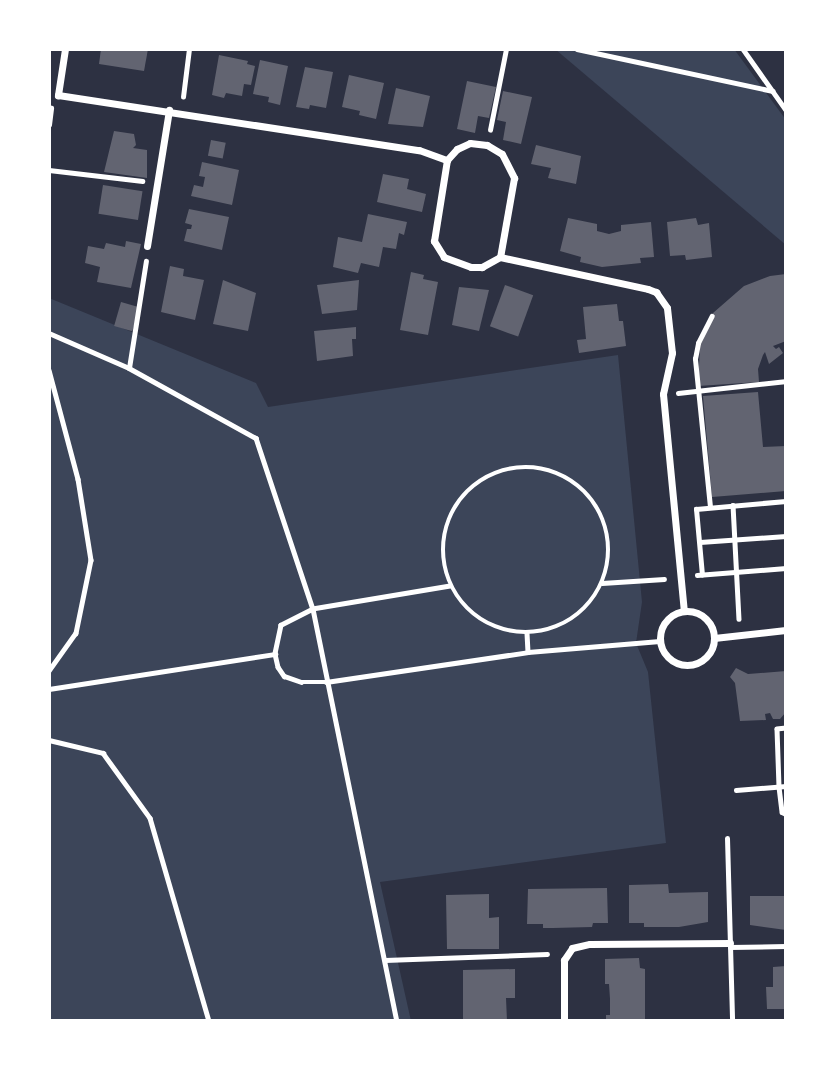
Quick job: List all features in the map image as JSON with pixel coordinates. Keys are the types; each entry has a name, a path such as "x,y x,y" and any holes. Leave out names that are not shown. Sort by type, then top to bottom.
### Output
{"street":[{"path":"58,95 65,49"},
{"path":"49,93 419,150 447,160"},
{"path":"147,246 169,110"},
{"path":"475,143 486,145 502,154 514,178 500,257 493,263 471,267 443,257 434,241 447,160 462,146 475,143"},
{"path":"500,257 656,292 667,308 672,341 663,394 684,611"},
{"path":"684,611 695,611 705,618 714,638 707,656 689,665 670,659 660,641 660,632 669,617 684,611"},
{"path":"714,638 786,631"},
{"path":"564,1021 566,953 572,948 590,944 730,945"}],"lane":[{"path":"727,838 732,1021"},
{"path":"730,945 786,946"}],"path":[{"path":"181,112 189,49"},
{"path":"486,145 506,49"},
{"path":"577,49 773,91"},
{"path":"743,49 786,110"},
{"path":"49,170 157,182"},
{"path":"129,369 144,287 147,246"},
{"path":"710,507 695,359 698,343 712,316"},
{"path":"49,333 129,369 256,438 313,609 397,1021"},
{"path":"49,370 78,479 92,560 76,633 49,671"},
{"path":"663,394 786,382"},
{"path":"529,466 561,473 587,493 605,520 610,552 603,583 584,610 558,627 527,633 502,629 478,619 460,601 445,576 442,547 450,515 468,488 496,471 529,466"},
{"path":"702,575 696,509 786,501"},
{"path":"733,505 739,620"},
{"path":"699,542 786,536"},
{"path":"603,583 786,568"},
{"path":"450,586 313,609 281,625 275,654 284,676 300,682 326,682 528,652 660,641"},
{"path":"527,633 528,652"},
{"path":"49,688 275,654"},
{"path":"786,728 777,729 779,787 782,812 786,814"},
{"path":"49,740 103,753 150,818 209,1021"},
{"path":"736,790 786,786"},
{"path":"385,960 566,953"}],"shaded area":[{"path":"555,49 734,49 786,120 786,245"},
{"path":"49,298 256,383 268,407 618,355 642,602 636,643 648,672 666,843 380,882 411,1021 49,1021"}],"building":[{"path":"101,49 148,49 144,71 99,64"},
{"path":"219,55 248,61 247,64 255,66 251,85 244,84 242,96 226,93 224,98 212,95"},
{"path":"260,60 288,66 280,105 268,102 269,97 253,94"},
{"path":"305,67 333,72 326,108 310,105 309,109 296,107"},
{"path":"349,75 384,83 376,119 359,115 360,111 342,107"},
{"path":"467,81 496,87 489,118 478,116 475,133 457,129"},
{"path":"396,88 430,96 423,127 388,124"},
{"path":"503,91 532,97 521,144 503,140 506,122 497,120"},
{"path":"114,131 134,134 136,145 133,148 147,150 147,178 104,172"},
{"path":"211,140 226,143 223,159 208,156"},
{"path":"536,145 581,156 576,184 548,178 551,168 531,164"},
{"path":"202,162 239,170 232,205 191,196 194,185 203,187 205,177 199,176"},
{"path":"383,174 409,179 407,189 426,194 422,212 377,202"},
{"path":"103,185 143,191 138,220 98,214"},
{"path":"189,209 229,217 222,250 184,241 187,229 191,229 192,225 185,223"},
{"path":"368,214 407,222 404,235 399,233 396,249 383,247 379,267 361,263 358,273 333,267 338,237 362,242"},
{"path":"568,218 597,224 597,231 609,234 621,231 621,225 651,222 654,257 640,258 641,263 602,267 580,262 581,257 560,251"},
{"path":"696,218 698,225 709,223 712,257 686,260 685,255 670,256 667,222"},
{"path":"126,241 141,244 131,288 97,282 100,267 85,263 88,246 104,249 106,243 125,247"},
{"path":"170,266 184,269 183,276 204,280 195,320 161,312"},
{"path":"411,272 424,275 423,279 438,282 428,335 400,330"},
{"path":"786,274 786,341 773,346 776,349 779,347 783,353 769,364 765,352 758,369 759,382 698,386 700,347 697,347 713,313 744,286 770,276"},
{"path":"223,280 256,293 248,331 213,324"},
{"path":"359,280 357,310 322,314 317,285"},
{"path":"505,285 533,295 518,337 490,326"},
{"path":"459,287 489,290 479,331 452,325"},
{"path":"121,302 139,307 132,331 114,326"},
{"path":"617,304 619,321 623,321 626,346 579,353 577,340 586,339 583,307"},
{"path":"356,327 356,339 352,339 353,356 317,361 314,331"},
{"path":"758,392 763,447 786,446 786,491 712,497 703,396"},
{"path":"736,668 748,674 786,671 786,712 780,719 773,719 770,713 765,714 766,720 740,721 735,683 730,677"},
{"path":"668,884 669,893 708,892 708,922 679,927 644,927 644,923 629,923 629,885"},
{"path":"607,888 608,923 593,923 592,927 553,928 543,928 543,924 527,924 528,889"},
{"path":"489,894 489,918 499,917 499,949 447,949 446,895"},
{"path":"750,896 786,896 786,930 750,925"},
{"path":"639,958 640,968 645,969 645,1021 606,1021 606,1015 610,1015 610,999 609,984 605,984 605,959"},
{"path":"786,966 786,1009 767,1009 766,987 773,987 773,967"},
{"path":"515,969 515,998 506,998 507,1021 463,1021 463,970"}]}
